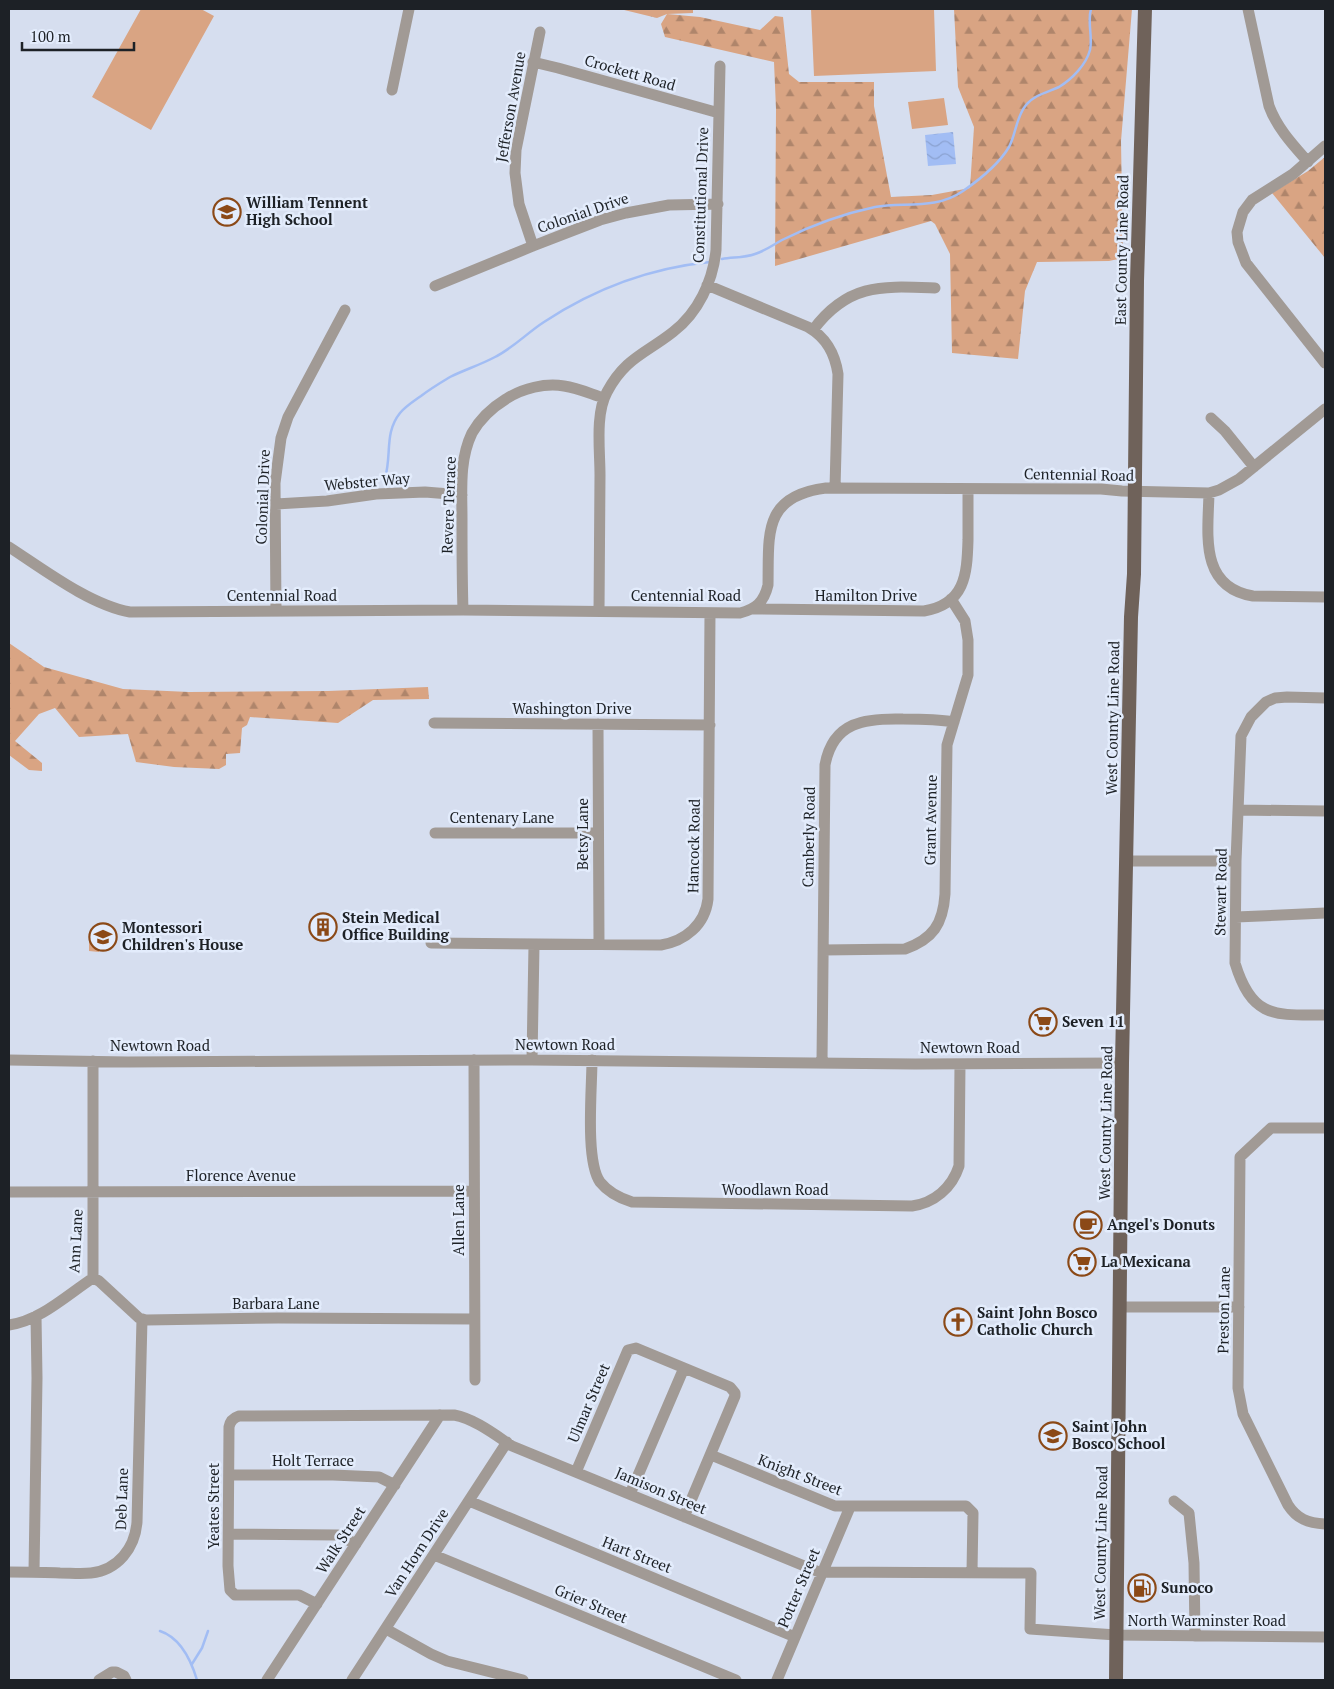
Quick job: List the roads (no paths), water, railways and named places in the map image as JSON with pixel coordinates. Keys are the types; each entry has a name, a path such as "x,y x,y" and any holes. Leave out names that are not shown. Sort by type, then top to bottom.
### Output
{"main road":[{"name":"East County Line Road","path":"1135,491 1137,282 1145,9"},
{"name":"West County Line Road","path":"1116,1635 1122,1063 1135,491"},
{"path":"1116,1635 1116,1680"}],"street":[{"path":"392,90 408,9"},
{"path":"1248,9 1272,115 1308,162"},
{"name":"Jefferson Avenue","path":"533,246 519,204 515,173 516,150 540,32"},
{"name":"Crockett Road","path":"533,62 719,114"},
{"name":"Constitutional Drive","path":"599,611 600,433 604,398 616,377 629,362 680,327 698,303 708,285 716,258 720,66"},
{"path":"1325,146 1293,174 1252,200 1243,212 1237,232 1241,254 1252,272 1325,363"},
{"name":"Colonial Drive","path":"435,286 600,220 669,205 718,204"},
{"path":"708,285 813,330 828,345 838,374 835,488"},
{"path":"813,330 821,319 835,306 855,294 892,286 935,288"},
{"name":"Colonial Drive","path":"276,611 277,460 282,431 345,310"},
{"name":"Revere Terrace","path":"463,610 462,495 464,458 471,435 482,419 502,402 528,388 564,386 604,398"},
{"name":"Centennial Road","path":"9,547 88,597 108,607 130,612 463,610 740,613 754,609 760,604 766,593 768,585 769,536 774,517 780,508 796,495 804,492 835,488 1101,489 1209,493 1228,486 1325,409"},
{"path":"1211,418 1225,431 1254,467"},
{"path":"951,599 958,591 966,573 968,490"},
{"name":"Webster Way","path":"276,504 327,501 376,494 424,492 462,495"},
{"path":"1209,493 1208,550 1214,569 1227,585 1243,594 1253,596 1325,597"},
{"name":"Hamilton Drive","path":"754,609 796,611 924,611 940,606 951,599"},
{"name":"Grant Avenue","path":"823,950 905,949 928,938 938,924 944,906 945,894 947,745 966,684 968,640 965,621 951,599"},
{"name":"Hancock Road","path":"431,943 660,945 683,938 693,930 705,913 708,899 710,613"},
{"name":"Stewart Road","path":"1325,698 1287,697 1275,698 1266,702 1245,726 1241,736 1236,861 1235,963 1239,977 1250,997 1268,1012 1280,1015 1325,1015"},
{"name":"Camberly Road","path":"822,1062 826,765 830,750 845,730 863,721 879,718 954,722"},
{"name":"Washington Drive","path":"434,723 710,725"},
{"name":"Betsy Lane","path":"598,724 599,944"},
{"path":"1238,810 1325,811"},
{"name":"Centenary Lane","path":"435,833 598,834"},
{"path":"1126,862 1236,861"},
{"path":"1236,917 1325,913"},
{"path":"532,1060 534,945"},
{"name":"Newtown Road","path":"9,1060 592,1060 960,1064 1122,1063"},
{"name":"Allen Lane","path":"474,1060 475,1380"},
{"name":"Woodlawn Road","path":"592,1060 592,1163 599,1181 623,1199 632,1202 912,1206 931,1201 938,1196 952,1181 959,1166 960,1064"},
{"name":"Ann Lane","path":"9,1325 26,1322 93,1278 93,1061"},
{"name":"Preston Lane","path":"1325,1128 1272,1128 1240,1158 1238,1388 1243,1414 1292,1512 1306,1522 1325,1524"},
{"name":"Florence Avenue","path":"9,1192 474,1191"},
{"path":"93,1278 142,1319"},
{"path":"1120,1307 1239,1307"},
{"path":"34,1572 36,1316"},
{"name":"Barbara Lane","path":"142,1319 474,1319"},
{"name":"Deb Lane","path":"9,1572 84,1573 100,1571 118,1562 134,1540 137,1522 142,1319"},
{"name":"Ulmar Street","path":"576,1472 626,1352 636,1348 684,1368"},
{"path":"630,1494 684,1368 730,1387 735,1393 732,1403 684,1517"},
{"name":"Walk Street","path":"267,1680 440,1415"},
{"name":"Jamison Street","path":"231,1420 239,1416 462,1416 507,1442 822,1573 1031,1573 1030,1629"},
{"name":"Yeates Street","path":"231,1420 229,1427 228,1566 230,1590 235,1595 299,1595 317,1604"},
{"name":"Van Horn Drive","path":"352,1680 507,1442"},
{"name":"Knight Street","path":"711,1455 827,1504 839,1507 962,1506 971,1509 973,1513 972,1572"},
{"name":"Holt Terrace","path":"229,1475 379,1477 395,1484"},
{"path":"1174,1501 1189,1513 1194,1563 1195,1636"},
{"name":"Hart Street","path":"469,1502 795,1637"},
{"name":"Potter Street","path":"777,1680 850,1507"},
{"path":"229,1534 331,1534 344,1537 356,1544"},
{"name":"Grier Street","path":"434,1555 736,1680"},
{"path":"386,1629 447,1661 523,1680"},
{"name":"North Warminster Road","path":"1030,1629 1116,1635 1325,1637"},
{"path":"99,1680 112,1672 123,1676"}],"water":[{"path":"953,132 956,164 928,166 925,135"}],"waterway":[{"path":"722,259 759,253 782,240 827,220 851,213 875,207 942,201 963,191 1000,160 1009,147 1020,115 1026,105 1037,96 1064,84 1082,66 1090,50 1091,9"},
{"path":"385,478 390,436 395,421 405,408 431,388 502,353 563,310 603,290 666,269 710,262"},
{"path":"160,1631 179,1644 192,1665 197,1680"},
{"path":"192,1664 202,1648 208,1631"}],"place":[{"name":"William Tennent High School","path":"227,212"},
{"name":"Stein Medical Office Building","path":"323,927"},
{"name":"Montessori Children's House","path":"103,937"},
{"name":"Seven 11","path":"1043,1022"},
{"name":"Angel's Donuts","path":"1088,1225"},
{"name":"La Mexicana","path":"1082,1262"},
{"name":"Saint John Bosco Catholic Church","path":"958,1322"},
{"name":"Saint John Bosco School","path":"1053,1436"},
{"name":"Sunoco","path":"1142,1588"}]}
